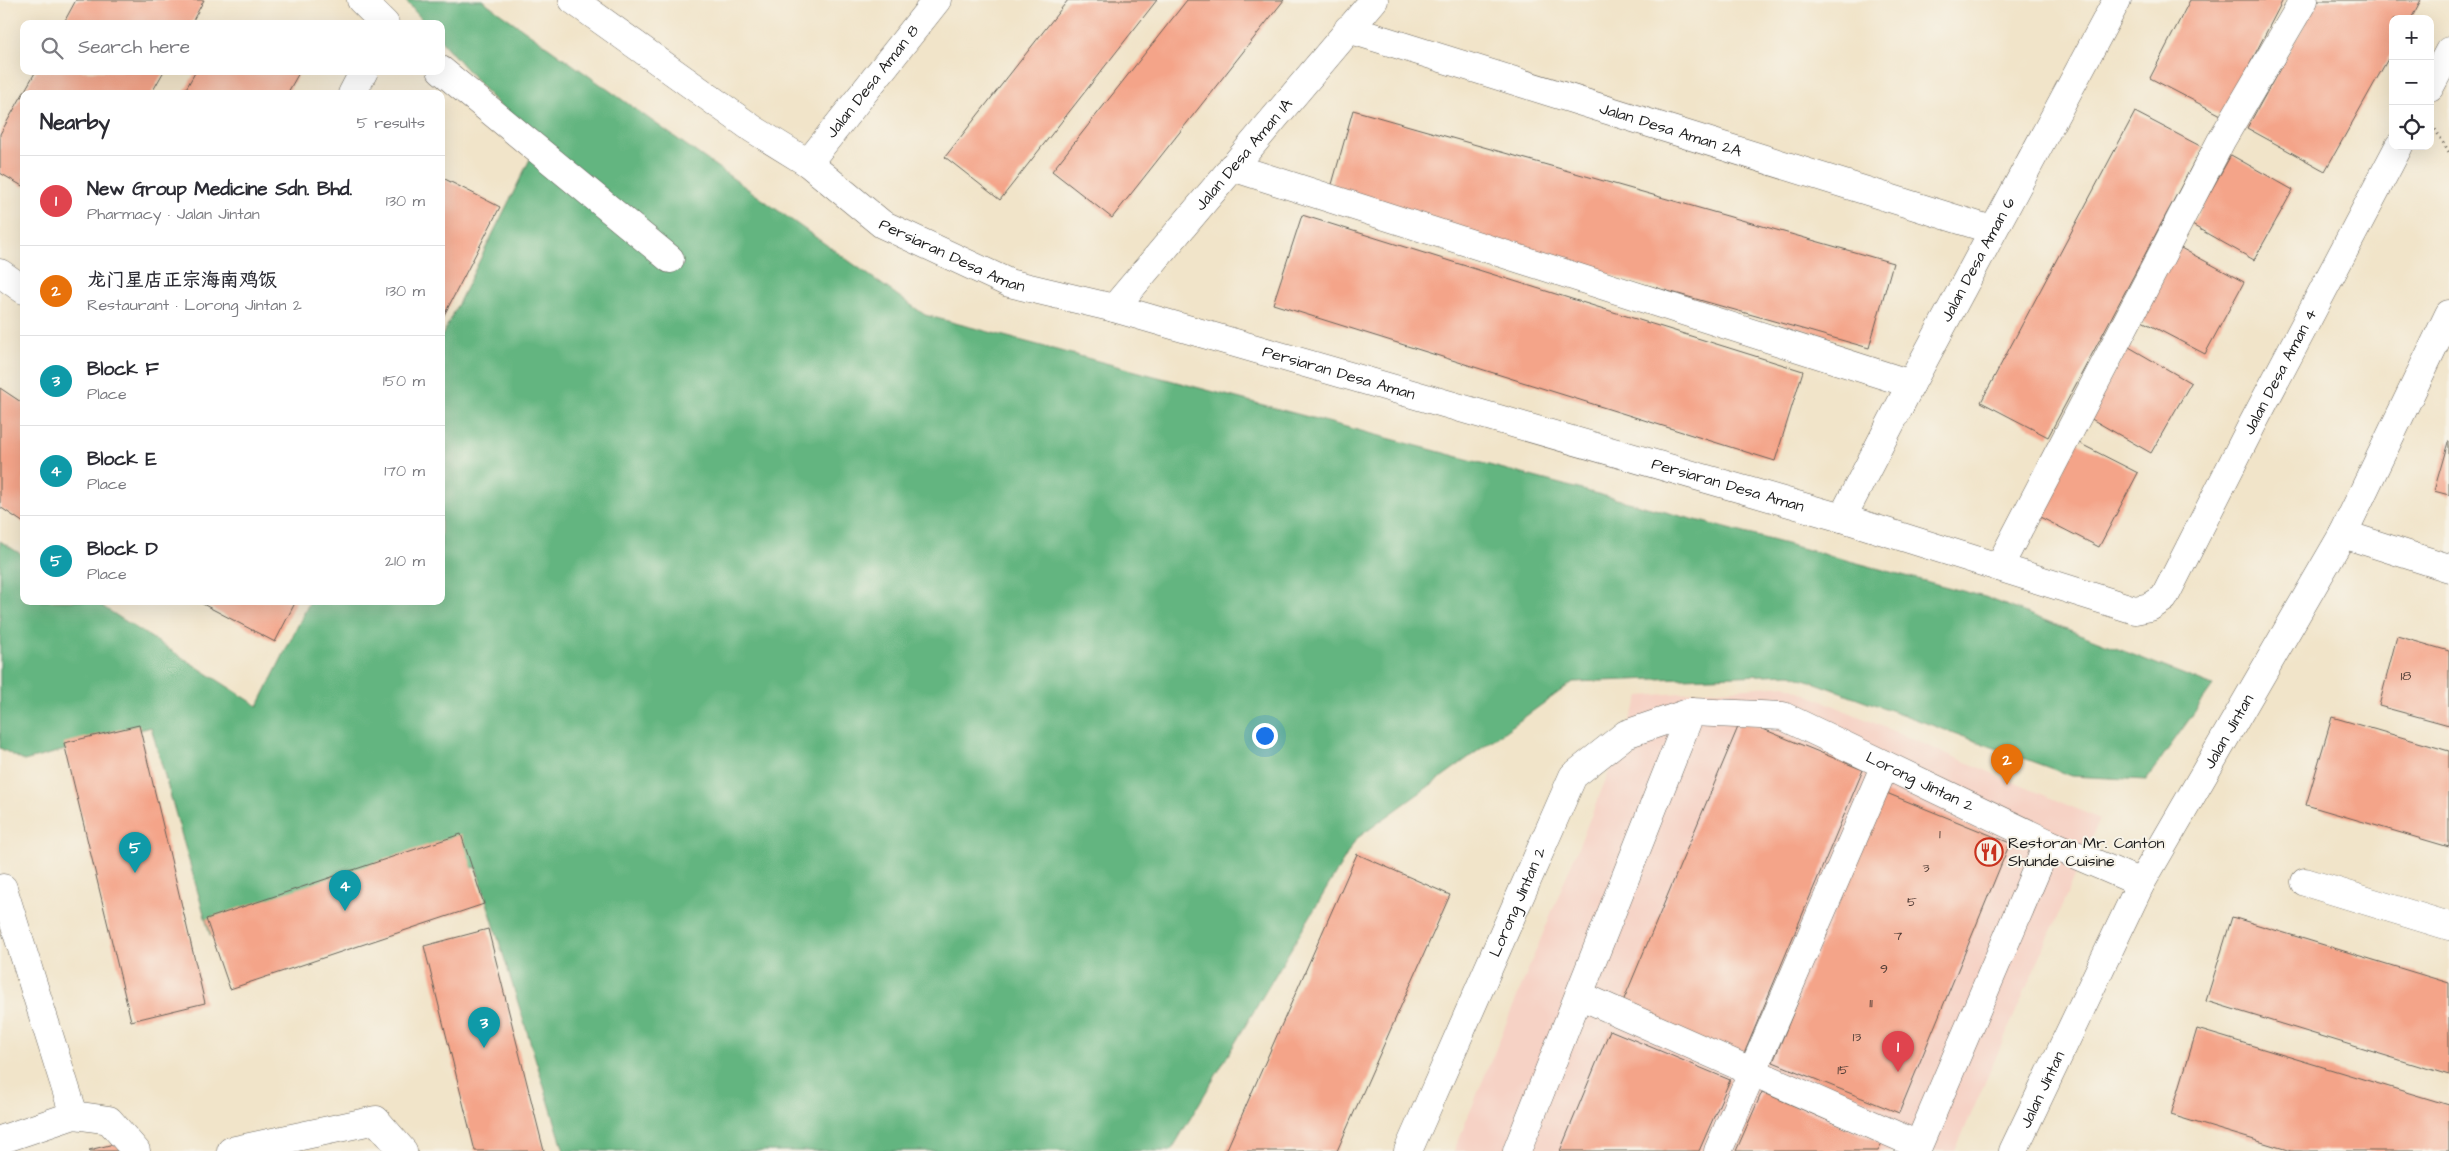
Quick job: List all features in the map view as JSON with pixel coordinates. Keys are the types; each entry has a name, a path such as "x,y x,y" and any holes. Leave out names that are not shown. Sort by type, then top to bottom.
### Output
{"street":[{"path":"361,0 382,20"},
{"name":"Persiaran Desa Aman","path":"573,0 753,129 808,164 882,224 1009,283 1114,308 1842,518 2135,610 2150,606 2164,598"},
{"name":"Jalan Desa Aman 8","path":"808,164 937,0"},
{"name":"Jalan Desa Aman 1A","path":"1114,308 1348,28 1374,0"},
{"name":"Jalan Desa Aman 6","path":"1842,518 1992,230 2117,0"},
{"path":"1999,567 2221,142 2304,0"},
{"name":"Jalan Desa Aman 2A","path":"1348,28 1992,230"},
{"path":"2434,79 2449,51"},
{"path":"445,73 670,259"},
{"path":"354,90 362,75"},
{"name":"Jalan Desa Aman 4","path":"2164,598 2252,424 2397,150"},
{"path":"1232,167 1911,384"},
{"path":"0,273 20,287"},
{"name":"Jalan Jintan","path":"2013,1151 2141,883 2343,534 2449,314"},
{"path":"2343,534 2449,568"},
{"path":"1517,1151 1691,712"},
{"name":"Lorong Jintan 2","path":"1408,1151 1573,776 1626,734 1691,712 1783,716 2048,843 2141,883"},
{"path":"1718,1151 1885,765"},
{"path":"1579,995 1917,1148 2048,843"},
{"path":"2305,882 2449,926"},
{"path":"3,888 74,1115"},
{"path":"0,1140 74,1115 109,1120 136,1151"},
{"path":"231,1151 376,1120 403,1151"}],"path":[{"path":"2434,128 2449,152"}],"shaded area":[{"path":"1785,685 2100,819 1955,1151 1454,1151 1640,696"}],"green space":[{"path":"405,0 482,0 925,315 1985,597 2213,686 2146,780 2072,776 1791,674 1573,682 1356,839 1171,1151 564,1151 476,867 210,935 151,727 24,761 0,748 0,541 20,554 20,605 100,605 258,706 308,605 445,605 445,330 536,147 445,45 445,20 422,20"}],"building":[{"path":"76,0 204,0 193,20 65,20"},
{"path":"1068,0 1157,0 1000,200 945,157"},
{"path":"1187,0 1284,0 1112,218 1052,171"},
{"path":"2190,0 2283,0 2223,116 2150,78"},
{"path":"2318,0 2421,0 2413,15 2389,15 2389,57 2325,171 2247,128"},
{"path":"34,75 162,75 153,90 25,90"},
{"path":"194,75 298,75 289,90 185,90"},
{"path":"20,99 20,185 0,173 0,134"},
{"path":"1353,110 1893,263 1869,348 1329,195"},
{"path":"2135,112 2202,147 2048,437 1981,402"},
{"path":"2231,155 2293,190 2254,260 2192,225"},
{"path":"445,179 500,207 445,313"},
{"path":"1302,215 1803,371 1775,461 1273,304"},
{"path":"2179,247 2244,282 2205,354 2140,320"},
{"path":"2129,347 2191,383 2151,453 2088,417"},
{"path":"0,388 20,401 20,520 0,507"},
{"path":"2077,442 2138,473 2099,547 2038,516"},
{"path":"2449,442 2449,495 2434,491"},
{"path":"205,605 294,605 275,642"},
{"path":"2397,636 2449,651 2449,725 2379,706"},
{"path":"2332,717 2449,751 2449,847 2306,805"},
{"path":"1741,720 1863,770 1741,1061 1619,1011"},
{"path":"139,725 205,1003 131,1021 64,743"},
{"path":"1884,792 2010,843 1899,1113 1773,1062"},
{"path":"461,834 484,904 230,989 206,919"},
{"path":"1357,854 1450,895 1337,1151 1226,1151"},
{"path":"2232,917 2449,983 2449,1075 2206,1001"},
{"path":"488,929 544,1151 475,1151 424,946"},
{"path":"2197,1029 2449,1105 2449,1151 2291,1151 2171,1115"},
{"path":"1610,1030 1730,1080 1699,1151 1560,1151"},
{"path":"1762,1092 1882,1144 1878,1151 1736,1151"},
{"path":"118,1143 120,1151 89,1150"}],"place":[{"name":"龙门星店正宗海南鸡饭","path":"2007,785"},
{"name":"Restoran Mr. Canton Shunde Cuisine","path":"1989,852"},
{"name":"Block D","path":"135,873"},
{"name":"Block E","path":"345,911"},
{"name":"Block F","path":"484,1048"},
{"name":"New Group Medicine Sdn. Bhd.","path":"1898,1072"}]}
